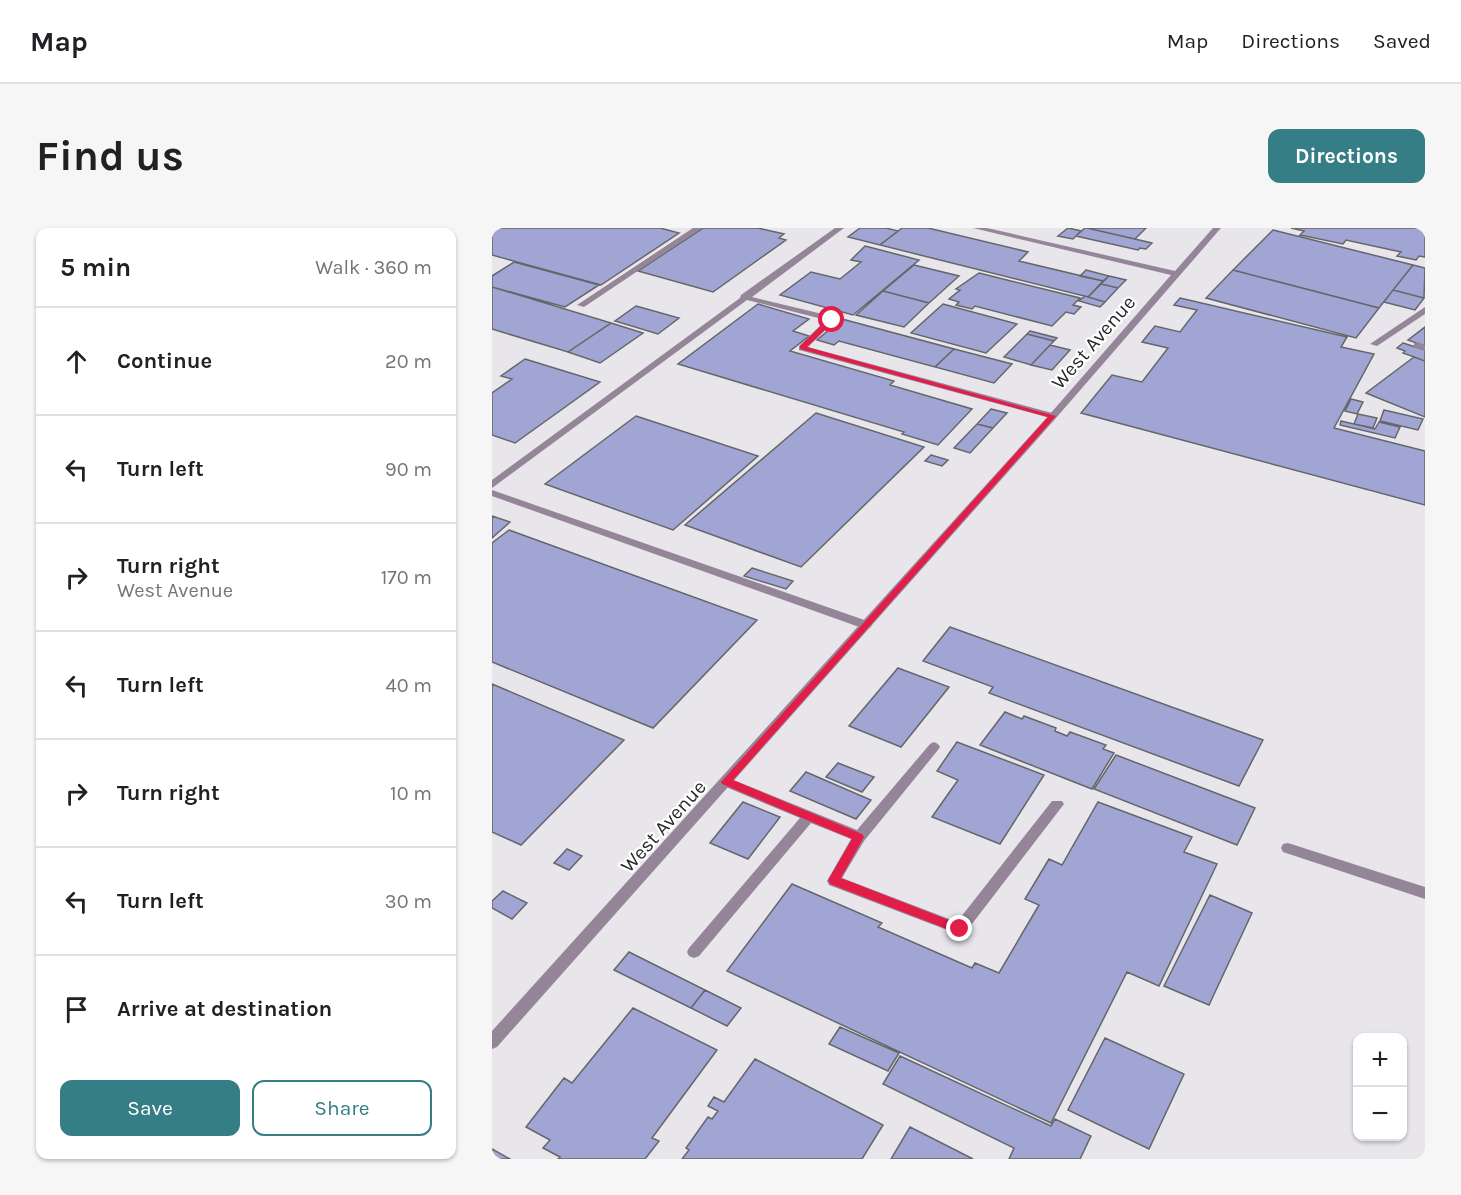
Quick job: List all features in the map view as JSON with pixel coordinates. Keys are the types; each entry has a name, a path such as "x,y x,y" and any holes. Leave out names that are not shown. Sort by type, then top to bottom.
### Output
{"street":[{"path":"581,305 698,228"},
{"path":"492,485 840,228"},
{"path":"977,228 1176,274"},
{"name":"West Avenue","path":"492,1042 1053,416 1217,228"},
{"path":"744,297 832,320 802,348 1053,416"},
{"path":"1374,344 1425,310"},
{"path":"492,493 866,625"},
{"path":"934,747 859,837 834,880 960,929 1057,804"},
{"path":"726,782 859,837"},
{"path":"694,952 809,816"},
{"path":"1288,848 1425,893"}],"building":[{"path":"492,228 660,228 679,233 601,285 492,255"},
{"path":"703,228 758,228 784,234 779,238 786,240 713,292 638,271"},
{"path":"860,228 886,228 898,231 880,245 848,237"},
{"path":"902,228 928,228 1028,252 1019,261 1103,281 1088,297 880,245"},
{"path":"1068,228 1081,231 1073,239 1058,236"},
{"path":"1085,228 1152,243 1146,249 1138,250 1076,236"},
{"path":"1087,228 1146,228 1135,239"},
{"path":"1291,228 1425,228 1425,257 1419,256 1416,260 1397,256 1401,252 1346,240 1343,244 1300,235 1304,231"},
{"path":"1273,230 1413,265 1379,308 1233,270"},
{"path":"865,246 919,260 853,315 780,295 811,272 840,279 861,262 851,260"},
{"path":"514,262 599,285 565,307 492,287 492,276"},
{"path":"914,265 959,276 929,303 883,291"},
{"path":"1413,265 1425,268 1424,298 1393,290"},
{"path":"1086,270 1109,276 1103,281 1080,276"},
{"path":"1233,270 1379,308 1356,338 1206,298"},
{"path":"979,273 1080,298 1073,305 1081,307 1074,314 1066,312 1052,326 975,306 972,309 956,305 959,302 949,299 960,290 956,289"},
{"path":"1109,276 1126,280 1118,288 1101,284"},
{"path":"1101,284 1118,288 1105,302 1088,297"},
{"path":"492,287 611,323 568,352 492,329"},
{"path":"1393,290 1424,298 1415,310 1384,302"},
{"path":"883,291 929,303 904,327 856,315"},
{"path":"1085,296 1105,302 1100,307 1079,301"},
{"path":"1180,298 1347,337 1341,347 1374,354 1334,428 1425,451 1425,505 1081,413 1112,375 1142,382 1168,348 1142,342 1155,326 1180,332 1197,310 1174,305"},
{"path":"758,304 809,319 793,331 809,336 790,351 894,381 890,385 972,409 938,445 902,434 904,432 678,364"},
{"path":"943,304 1017,324 986,353 911,333"},
{"path":"636,306 679,318 658,334 615,321"},
{"path":"842,319 954,349 935,367 839,341 834,345 817,340"},
{"path":"611,323 643,333 600,363 568,352"},
{"path":"1425,327 1425,346 1408,340"},
{"path":"1030,331 1057,338 1054,341 1027,334"},
{"path":"1027,334 1054,341 1031,365 1004,357"},
{"path":"1403,343 1425,350 1425,361 1403,353 1405,351 1397,348"},
{"path":"1050,345 1070,350 1052,370 1031,365"},
{"path":"954,349 1012,364 994,383 935,367"},
{"path":"1414,357 1425,361 1425,417 1366,393"},
{"path":"525,359 600,382 515,443 492,435 492,393 512,379 501,376"},
{"path":"1351,399 1363,402 1357,414 1345,411"},
{"path":"991,409 1007,413 993,428 977,424"},
{"path":"1384,410 1423,419 1418,430 1380,421"},
{"path":"816,413 924,447 801,567 685,525"},
{"path":"1358,414 1377,418 1373,428 1354,424"},
{"path":"636,416 758,456 673,530 545,484"},
{"path":"1341,421 1375,429 1379,422 1400,427 1395,438 1340,425"},
{"path":"977,424 993,428 970,453 954,448"},
{"path":"931,455 948,460 942,466 925,461"},
{"path":"492,516 510,522 492,538"},
{"path":"509,530 757,620 653,728 492,662 492,543"},
{"path":"752,568 793,581 786,589 744,576"},
{"path":"950,627 1263,740 1239,786 989,693 993,687 923,661"},
{"path":"898,668 949,687 901,747 849,726"},
{"path":"492,684 624,740 521,845 492,832"},
{"path":"1005,712 1022,719 1024,716 1056,728 1055,731 1067,736 1070,732 1106,745 1103,749 1114,753 1092,789 980,745"},
{"path":"957,742 1044,775 1000,844 932,817 958,780 937,771"},
{"path":"1116,755 1255,808 1237,845 1094,789"},
{"path":"838,763 874,777 862,792 826,777"},
{"path":"806,772 871,800 856,819 790,791"},
{"path":"743,802 780,817 748,859 710,843"},
{"path":"1098,802 1192,837 1184,852 1217,864 1159,986 1127,972 1051,1123 727,971 792,884 882,923 878,927 972,968 975,963 999,973 1039,905 1025,899 1049,859 1062,865"},
{"path":"567,849 582,856 569,870 554,863"},
{"path":"503,891 527,903 512,919 492,908 492,901"},
{"path":"1210,895 1252,913 1209,1005 1164,986"},
{"path":"629,952 705,990 691,1008 614,970"},
{"path":"705,990 741,1008 727,1026 691,1008"},
{"path":"633,1008 717,1050 652,1138 659,1141 645,1159 558,1159 560,1157 543,1148 550,1140 526,1127 564,1078 572,1083"},
{"path":"840,1027 899,1053 888,1071 829,1044"},
{"path":"1105,1038 1184,1074 1149,1149 1068,1110"},
{"path":"900,1056 1051,1126 1055,1119 1091,1136 1080,1159 1009,1159 1014,1148 883,1084"},
{"path":"755,1059 883,1125 862,1159 682,1159 689,1150 686,1148 708,1117 712,1119 718,1111 708,1106 714,1097 724,1102"},
{"path":"910,1127 973,1159 891,1159"},
{"path":"492,1149 510,1159 492,1159"}],"route":[{"path":"832,320 802,348 1053,416 726,782 859,837 834,880 960,929"}]}
